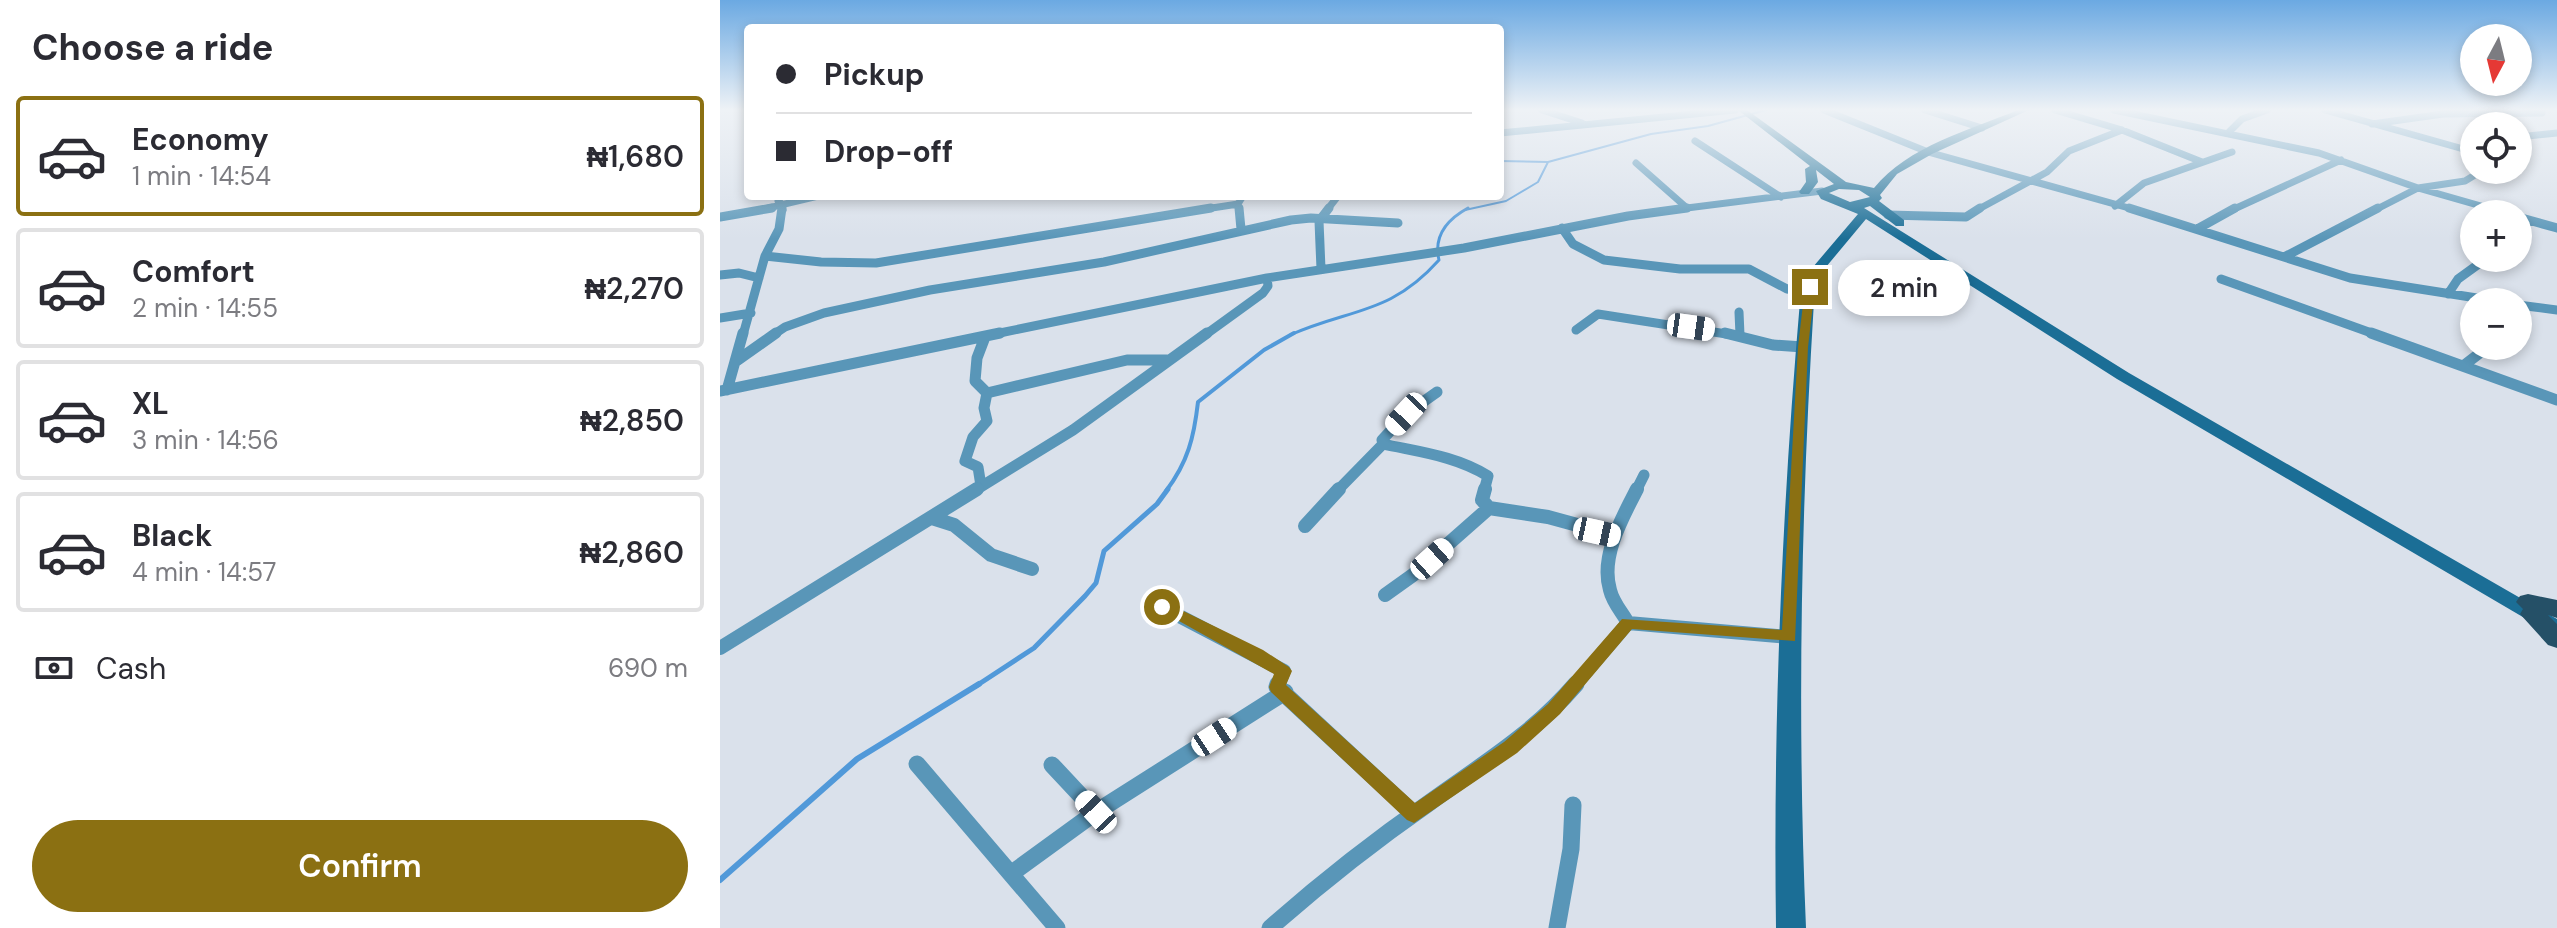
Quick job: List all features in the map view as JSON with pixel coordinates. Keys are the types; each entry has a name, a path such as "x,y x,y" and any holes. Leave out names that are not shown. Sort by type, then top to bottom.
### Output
{"main road":[{"path":"1790,153 1826,185 1860,187 1885,179 1926,153"},
{"path":"1791,153 1826,185 1828,199 1874,211 2123,376 2530,608 2557,629"},
{"path":"1805,192 1812,182 1810,169"},
{"path":"1826,185 1885,179"},
{"path":"1791,928 1786,797 1789,637 1808,292 1819,267 1843,238 1874,211 1885,179"},
{"path":"1843,238 1874,211 1885,179"},
{"path":"1860,187 1874,211"},
{"path":"2530,608 2557,609"},
{"path":"2530,608 2557,617"},
{"path":"2530,608 2557,639"}],"street":[{"path":"1714,153 1781,197"},
{"path":"1932,153 2199,228 2350,278 2460,296"},
{"path":"1874,211 1966,217 2047,172 2067,153"},
{"path":"2180,153 2202,162"},
{"path":"2115,206 2144,183 2228,153"},
{"path":"2314,153 2460,200"},
{"path":"2199,228 2249,201 2341,160"},
{"path":"1636,163 1687,208"},
{"path":"2284,257 2418,188 2460,182"},
{"path":"724,390 973,345 985,337 1267,278 1464,248 1687,208 1781,197 1826,185"},
{"path":"765,256 821,262 876,263 1241,200 1241,229"},
{"path":"1321,269 1319,221 1335,200"},
{"path":"720,217 781,201 783,210 779,229 765,256 751,313 724,390"},
{"path":"735,362 785,327 824,313 930,290 1104,262 1195,243 1241,229 1300,219 1398,223"},
{"path":"2532,221 2557,228"},
{"path":"1562,228 1573,244 1604,260 1692,269 1749,269 1787,289 1808,292"},
{"path":"2448,294 2458,279 2468,272"},
{"path":"720,275 744,273 759,278"},
{"path":"720,648 1085,421 1263,293 1268,286 1267,278"},
{"path":"2221,279 2557,400"},
{"path":"2532,307 2557,310"},
{"path":"1739,312 1740,336"},
{"path":"720,318 751,313"},
{"path":"1576,330 1598,314 1740,336 1773,345 1803,347"},
{"path":"973,345 975,381 987,393"},
{"path":"987,393 1127,360 1167,360"},
{"path":"2463,366 2471,360"},
{"path":"1305,526 1383,444 1382,440 1406,414 1437,392"},
{"path":"981,486 978,467 965,461 973,437 987,421 984,408 987,393"},
{"path":"1383,444 1465,463 1479,470 1488,476 1482,500 1489,508 1548,517 1614,535"},
{"path":"1628,623 1613,601 1607,581 1614,535 1644,475"},
{"path":"1385,595 1413,575 1489,508"},
{"path":"932,518 954,525 991,555 1032,569"},
{"path":"1162,607 1284,671 1277,687 1414,814"},
{"path":"1628,623 1789,637"},
{"path":"1270,928 1342,865 1510,748 1554,709 1628,623"},
{"path":"720,640 736,638"},
{"path":"1012,873 1096,812 1285,692"},
{"path":"917,764 1057,928"},
{"path":"1052,765 1096,812"},
{"path":"1557,928 1571,849 1573,805"}],"waterway":[{"path":"1548,162 1580,153"},
{"path":"1504,161 1548,162"},
{"path":"1465,210 1506,201 1538,182 1548,162"},
{"path":"1292,334 1369,308 1404,291 1439,260 1440,235 1454,217 1468,208"},
{"path":"1166,491 1189,449 1198,402 1264,350 1292,334"},
{"path":"976,686 1034,648 1085,596 1096,583 1104,551 1157,504 1168,489"},
{"path":"720,880 857,759 979,684"}],"route":[{"path":"1162,607 1284,671 1277,687 1414,814 1510,748 1554,709 1628,623 1789,637 1803,347 1810,287"}]}
